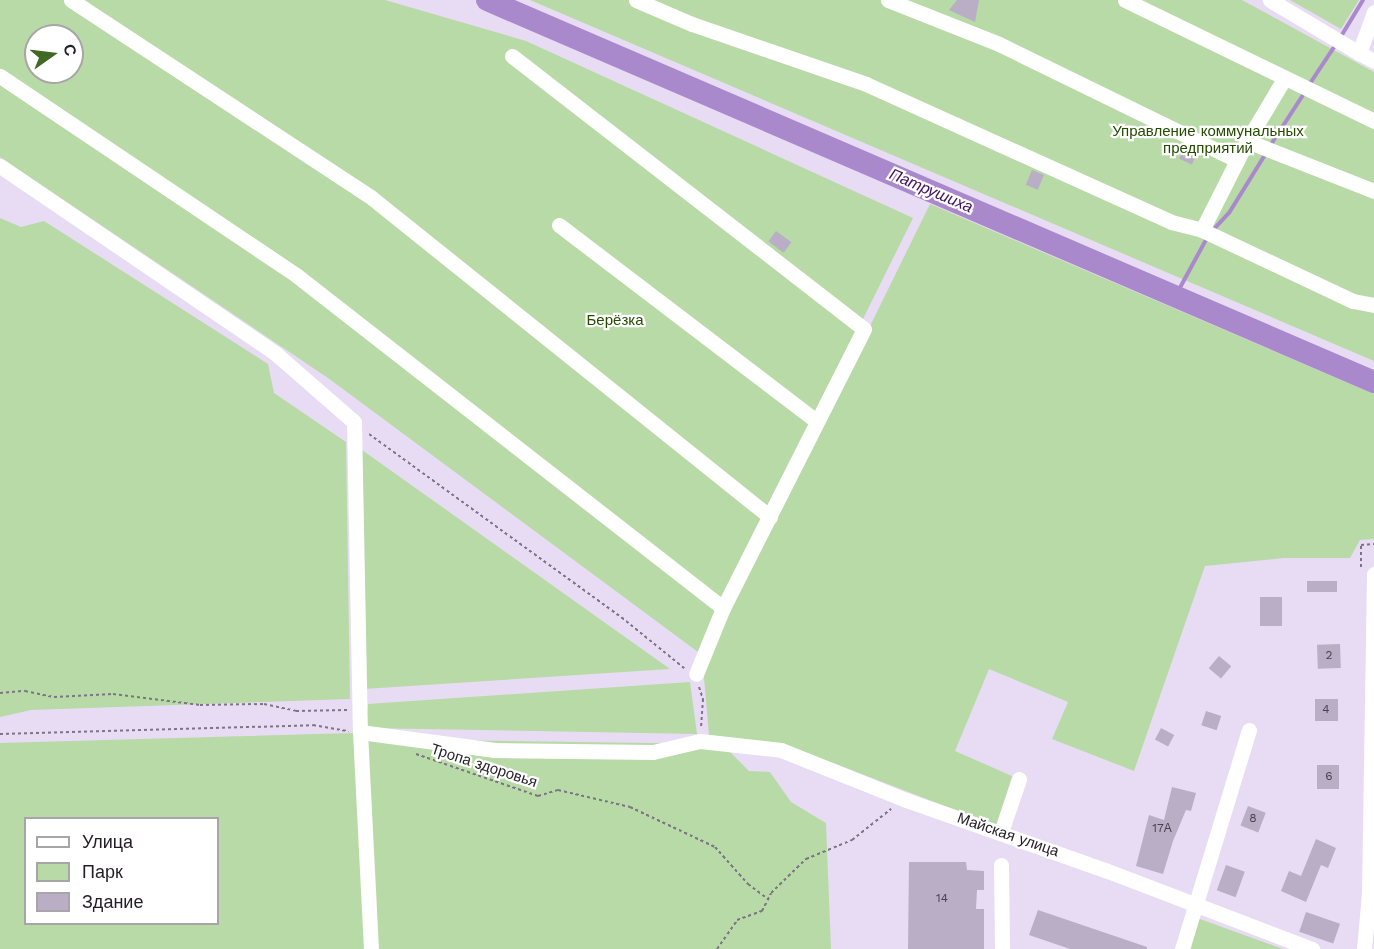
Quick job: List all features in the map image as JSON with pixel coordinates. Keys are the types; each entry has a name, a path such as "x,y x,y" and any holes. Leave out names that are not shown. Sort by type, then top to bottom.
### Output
{"street":[{"path":"71,0 372,198 770,517"},
{"path":"636,0 692,24 866,84 1171,222 1202,231 1353,301 1374,305"},
{"path":"888,0 999,44 1237,160"},
{"path":"1125,0 1374,122"},
{"path":"1270,0 1374,61"},
{"path":"1359,53 1374,12"},
{"path":"512,56 864,329 815,420 770,517 723,609 696,674"},
{"path":"0,76 296,274 723,609"},
{"path":"1202,231 1247,141 1284,79"},
{"path":"1247,141 1374,190"},
{"path":"0,166 275,353 354,422 359,711 371,949"},
{"path":"559,225 815,420"},
{"path":"1364,949 1369,893 1374,574"},
{"path":"1182,949 1249,730"},
{"name":"Майская улица","path":"360,732 507,750 653,752 700,741 781,750 902,798 1002,832 1312,949"},
{"path":"1002,832 1019,779"},
{"path":"1001,865 1002,949"}],"path":[{"path":"354,422 626,621 676,664 696,674 703,699 700,741"},
{"path":"1361,545 1374,544"},
{"path":"0,693 25,691 54,697 112,694 200,705 264,704 296,711 359,711"},
{"path":"0,734 313,725 360,732"},
{"name":"Тропа здоровья","path":"409,751 538,796 558,790 630,807 715,847 748,884 768,898"},
{"path":"717,949 720,940 737,920 762,911 768,898 806,859 852,840 902,798"}],"green space":[{"name":"Берёзка","path":"0,0 385,0 526,41 913,218 698,652 328,378 0,157"},
{"name":"Управление коммунальных предприятий","path":"530,0 1242,0 1374,72 1374,361"},
{"path":"1290,0 1359,0 1341,29"},
{"path":"930,204 1374,394 1374,539 1360,540 1350,558 1284,558 1205,566 1134,771 1052,739 1068,702 989,669 955,751 1012,776 997,826 781,743 709,735 703,666"},
{"path":"0,218 21,227 44,221 268,364 274,393 346,442 350,699 31,710 0,717"},
{"path":"362,450 670,669 364,689"},
{"path":"690,682 697,734 365,728 368,704"},
{"path":"354,733 365,949 0,949 0,743"},
{"path":"367,739 722,744 749,771 770,772 791,802 826,823 831,949 378,949"},
{"path":"1197,918 1283,949 1187,949"}],"building":[{"path":"957,0 979,0 975,22 949,10"},
{"path":"1185,146 1198,152 1192,165 1179,159"},
{"path":"1032,170 1044,175 1038,190 1026,185"},
{"path":"776,231 791,242 784,253 768,242"},
{"path":"1307,581 1337,581 1337,592 1307,592"},
{"path":"1260,597 1282,597 1282,626 1260,626"},
{"path":"1340,644 1341,668 1318,669 1317,645"},
{"path":"1219,656 1231,666 1221,679 1209,668"},
{"path":"1315,699 1338,699 1338,721 1315,721"},
{"path":"1206,711 1221,716 1217,730 1201,725"},
{"path":"1161,728 1174,735 1168,747 1155,739"},
{"path":"1317,765 1339,765 1339,789 1317,789"},
{"path":"1172,787 1196,793 1191,811 1186,810 1173,841 1163,874 1136,866 1149,815 1164,820"},
{"path":"1248,806 1266,813 1258,832 1240,826"},
{"path":"1316,839 1336,848 1328,868 1321,865 1306,902 1281,891 1289,871 1301,876"},
{"path":"909,862 966,862 967,870 984,871 984,890 977,890 976,909 984,909 984,949 908,949"},
{"path":"1226,865 1245,872 1236,897 1217,890"},
{"path":"1038,910 1147,947 1147,949 1070,949 1029,935"},
{"path":"1306,912 1340,924 1333,944 1299,932"}],"waterway":[{"name":"Патрушиха","path":"487,0 1374,382"},
{"path":"1340,38 1363,0"},
{"path":"1309,85 1336,44"},
{"path":"1270,146 1305,92"},
{"path":"1213,230 1229,213 1266,153"},
{"path":"1176,295 1208,236"}]}
